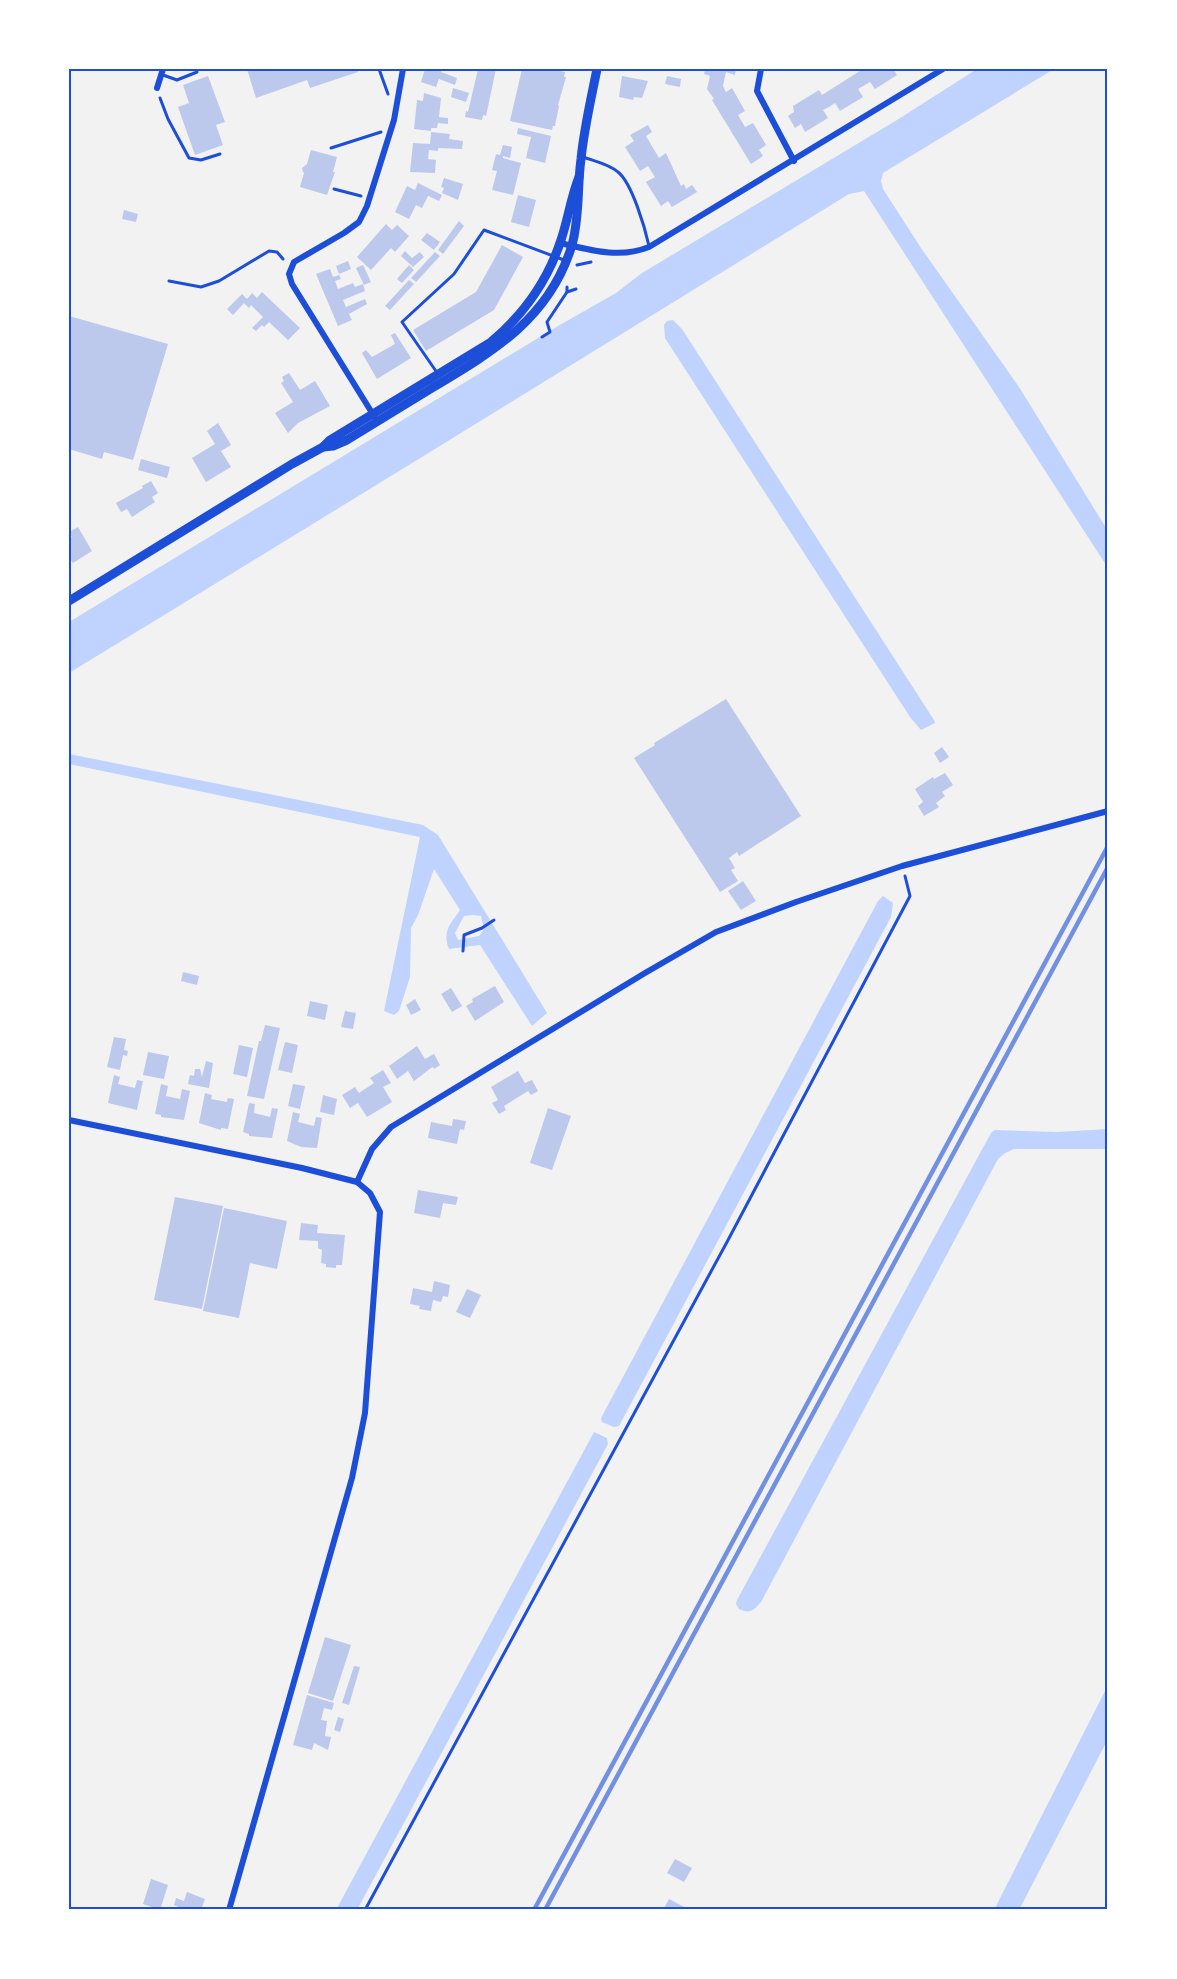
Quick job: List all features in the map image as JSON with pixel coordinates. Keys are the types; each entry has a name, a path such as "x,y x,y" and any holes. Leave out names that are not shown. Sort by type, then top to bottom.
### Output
{"main road":[{"path":"69,601 292,464 323,447 333,446 346,440 375,417 441,378 488,354 524,325 549,292 572,246 579,203 581,157 597,69"},
{"path":"441,378 506,329 533,296 555,256 579,177"}],"street":[{"path":"375,417 292,284 289,274 294,261 359,222 391,128 403,69"},
{"path":"760,69 757,91 794,161"},
{"path":"560,243 607,254 632,252 649,247 944,69"},
{"path":"157,88 162,71"},
{"path":"357,1182 372,1149 391,1127 716,932 902,866 1108,811"},
{"path":"69,1119 357,1182 370,1193 380,1212 365,1413 352,1478 229,1910"}],"lane":[{"path":"162,71 177,80 197,72 196,69"},
{"path":"581,157 620,172 641,214 649,247"},
{"path":"441,378 402,322 454,274 484,230 566,260"}],"path":[{"path":"157,88 168,119 189,158 201,160 220,154"},
{"path":"331,148 391,128"},
{"path":"334,189 369,198"},
{"path":"169,281 201,286 210,284 269,251 277,252 291,267"},
{"path":"567,292 576,289"},
{"path":"542,337 551,331 548,326"},
{"path":"365,1910 727,1242 910,896 902,866"},
{"path":"463,951 464,935 494,920"}],"water":[{"path":"977,69 1054,69 883,173 881,181 883,189 921,248 1019,387 1108,531 1108,568 864,191 849,194 69,673 69,622 616,293 642,273 897,120"},
{"path":"673,320 682,329 935,723 921,730 910,717 665,338 664,325 667,321"},
{"path":"69,754 423,825 438,835 547,1013 532,1026 480,945 449,949 447,933 450,924 460,910 434,869 418,915 411,928 410,977 399,1011 394,1015 384,1011 420,837 69,764","holes":["464,916 481,916 484,929 479,936 458,940 455,933"]},
{"path":"883,896 893,903 891,917 619,1426 614,1427 602,1422 601,1418 878,901"},
{"path":"1108,1129 1108,1149 1014,1149 998,1159 761,1602 751,1611 739,1609 736,1604 737,1600 991,1133 995,1130 1057,1132"},
{"path":"594,1432 607,1438 608,1444 357,1910 336,1910"},
{"path":"1108,1685 1108,1739 1019,1910 994,1910"}],"building":[{"path":"247,69 357,69 358,72 310,88 307,80 256,98"},
{"path":"425,69 442,69 441,72 457,78 455,85 439,79 436,87 421,82"},
{"path":"478,69 496,69 486,116 483,115 482,120 465,117"},
{"path":"522,69 550,69 565,72 564,77 566,77 555,126 552,130 510,121"},
{"path":"705,69 736,69 735,75 726,72 723,86 726,92 732,88 745,111 738,115 745,127 753,123 766,145 759,150 763,156 751,164 712,100 714,99 707,89 710,76 704,74"},
{"path":"863,69 893,69 897,75 875,89 870,82 858,89 863,97 840,111 835,103 823,110 828,118 805,132 801,124 795,128 788,116 794,112 793,106 819,90 822,95"},
{"path":"208,76 225,122 216,125 223,145 195,155 178,107 189,103 183,85"},
{"path":"622,76 648,81 642,98 634,97 633,100 619,97"},
{"path":"667,76 681,79 680,87 665,84"},
{"path":"453,88 469,93 466,102 451,97"},
{"path":"424,93 441,98 439,117 448,118 448,124 438,123 437,128 431,128 431,131 414,129 417,100 423,101"},
{"path":"648,125 652,132 646,136 659,158 666,153 681,186 684,184 686,189 692,185 697,192 672,207 668,201 661,206 646,182 655,177 648,166 640,171 625,147 634,141 630,135"},
{"path":"518,128 551,136 545,163 526,158 531,137 517,134"},
{"path":"431,132 450,134 449,139 463,141 462,149 429,150 428,159 436,160 435,173 410,172 413,143 430,144"},
{"path":"503,145 512,147 510,158 503,156 503,158 521,163 513,195 492,190 497,171 492,170 496,154 500,155"},
{"path":"311,150 337,157 333,172 335,172 327,195 300,187 304,173 302,168 307,164"},
{"path":"444,178 463,184 458,200 442,193"},
{"path":"418,183 442,195 439,201 428,196 422,208 416,205 409,219 395,212 407,186 415,190"},
{"path":"518,195 536,200 529,227 511,222"},
{"path":"124,210 138,214 136,222 122,219"},
{"path":"459,221 464,226 443,254 438,250"},
{"path":"386,224 392,230 397,225 409,236 395,252 391,248 371,270 357,257"},
{"path":"427,233 440,242 434,250 421,240"},
{"path":"502,245 523,257 494,310 426,351 413,330 476,292"},
{"path":"405,251 412,258 420,252 424,257 413,267 401,256"},
{"path":"435,252 440,256 416,282 411,278"},
{"path":"348,261 351,269 339,274 336,266"},
{"path":"363,265 371,282 364,285 356,268"},
{"path":"409,265 414,270 402,283 397,279"},
{"path":"330,269 333,277 339,275 341,279 335,281 338,289 353,283 355,287 363,284 365,291 343,300 346,307 365,299 367,304 349,314 352,320 338,326 316,274"},
{"path":"409,280 414,284 390,310 385,306"},
{"path":"262,292 300,328 288,340 269,322 256,331 252,328 263,317 251,305 249,308 244,303 233,315 227,309 242,294 247,299 252,293 257,298"},
{"path":"69,316 168,344 133,460 104,452 102,459 69,449"},
{"path":"395,333 411,358 377,379 362,353 366,350 372,357 395,344 391,335"},
{"path":"289,373 300,390 315,381 330,406 298,423 288,433 275,413 293,402 281,383 284,381 282,377"},
{"path":"218,423 231,445 221,451 231,467 206,482 192,458 215,444 207,431"},
{"path":"141,459 170,467 167,478 138,470"},
{"path":"151,481 158,493 152,497 155,502 132,517 127,509 121,512 116,503"},
{"path":"78,527 92,551 73,563 69,557 69,539 72,537 69,532"},
{"path":"726,699 801,816 739,856 737,852 729,858 735,868 731,870 738,881 720,892 634,758 655,745 654,743"},
{"path":"942,747 949,757 940,763 934,753"},
{"path":"945,773 953,785 942,792 945,796 936,803 939,807 924,816 918,806 923,802 915,789 933,777 934,779"},
{"path":"743,881 756,901 741,910 728,891"},
{"path":"183,972 199,976 197,985 181,981"},
{"path":"495,986 504,1002 475,1021 466,1006 473,1002 472,999"},
{"path":"451,988 462,1006 452,1012 441,994"},
{"path":"415,999 421,1010 411,1015 406,1005"},
{"path":"310,1001 328,1005 325,1020 307,1016"},
{"path":"345,1011 356,1013 353,1029 341,1027"},
{"path":"265,1025 280,1028 264,1099 247,1096 259,1041 261,1041"},
{"path":"114,1037 126,1039 124,1050 128,1051 127,1056 123,1055 120,1070 107,1067"},
{"path":"285,1042 298,1045 292,1073 278,1070"},
{"path":"239,1045 253,1048 247,1077 233,1074"},
{"path":"417,1046 425,1059 434,1054 440,1065 434,1069 431,1068 414,1081 408,1071 397,1079 389,1066"},
{"path":"148,1052 169,1056 164,1079 143,1075"},
{"path":"206,1061 213,1063 209,1088 188,1084 190,1075 194,1076 195,1069 200,1069 202,1077"},
{"path":"383,1070 391,1083 383,1087 392,1102 367,1117 358,1103 350,1108 342,1095 355,1087 359,1093 374,1083 370,1078"},
{"path":"518,1071 525,1083 532,1080 538,1091 531,1095 528,1091 504,1106 506,1110 499,1114 492,1103 498,1100 491,1087"},
{"path":"114,1075 120,1077 118,1084 135,1088 137,1080 143,1081 137,1110 108,1103"},
{"path":"161,1084 168,1086 166,1096 180,1099 182,1089 190,1091 184,1120 155,1114"},
{"path":"293,1084 305,1086 300,1109 288,1106"},
{"path":"205,1093 212,1095 211,1099 227,1102 228,1098 234,1099 228,1129 221,1128 221,1130 199,1123"},
{"path":"323,1095 337,1099 334,1115 320,1112"},
{"path":"249,1103 255,1104 254,1113 270,1117 272,1108 278,1109 272,1138 249,1136 243,1132"},
{"path":"548,1108 571,1116 552,1170 530,1163"},
{"path":"293,1112 300,1114 298,1122 314,1126 316,1117 322,1118 317,1148 301,1147 287,1141"},
{"path":"453,1119 466,1121 464,1130 460,1129 457,1144 428,1138 431,1122 452,1126"},
{"path":"418,1190 458,1197 456,1205 443,1203 440,1218 414,1213"},
{"path":"175,1197 223,1206 202,1309 154,1300"},
{"path":"224,1208 287,1221 277,1269 250,1263 239,1318 203,1311"},
{"path":"301,1223 318,1225 317,1233 345,1235 342,1265 336,1265 336,1268 326,1267 326,1264 321,1263 322,1250 318,1248 318,1241 299,1240"},
{"path":"434,1281 450,1285 448,1297 443,1296 441,1302 433,1300 431,1311 419,1309 420,1306 410,1304 413,1288 432,1292"},
{"path":"467,1289 481,1295 470,1318 456,1312"},
{"path":"325,1637 351,1645 333,1701 308,1693"},
{"path":"354,1666 360,1667 349,1705 342,1703"},
{"path":"307,1695 334,1703 332,1710 324,1708 321,1720 327,1721 325,1736 331,1737 328,1750 314,1743 312,1750 293,1745"},
{"path":"338,1717 344,1719 340,1732 334,1730"},
{"path":"675,1859 692,1868 684,1882 667,1873"},
{"path":"151,1879 168,1885 160,1910 143,1904"},
{"path":"187,1892 205,1899 201,1910 180,1910 181,1908 174,1905 176,1898 184,1901"},
{"path":"669,1899 690,1910 663,1910"}],"railway":[{"path":"534,1910 1108,846"},
{"path":"545,1910 1108,867"}]}
